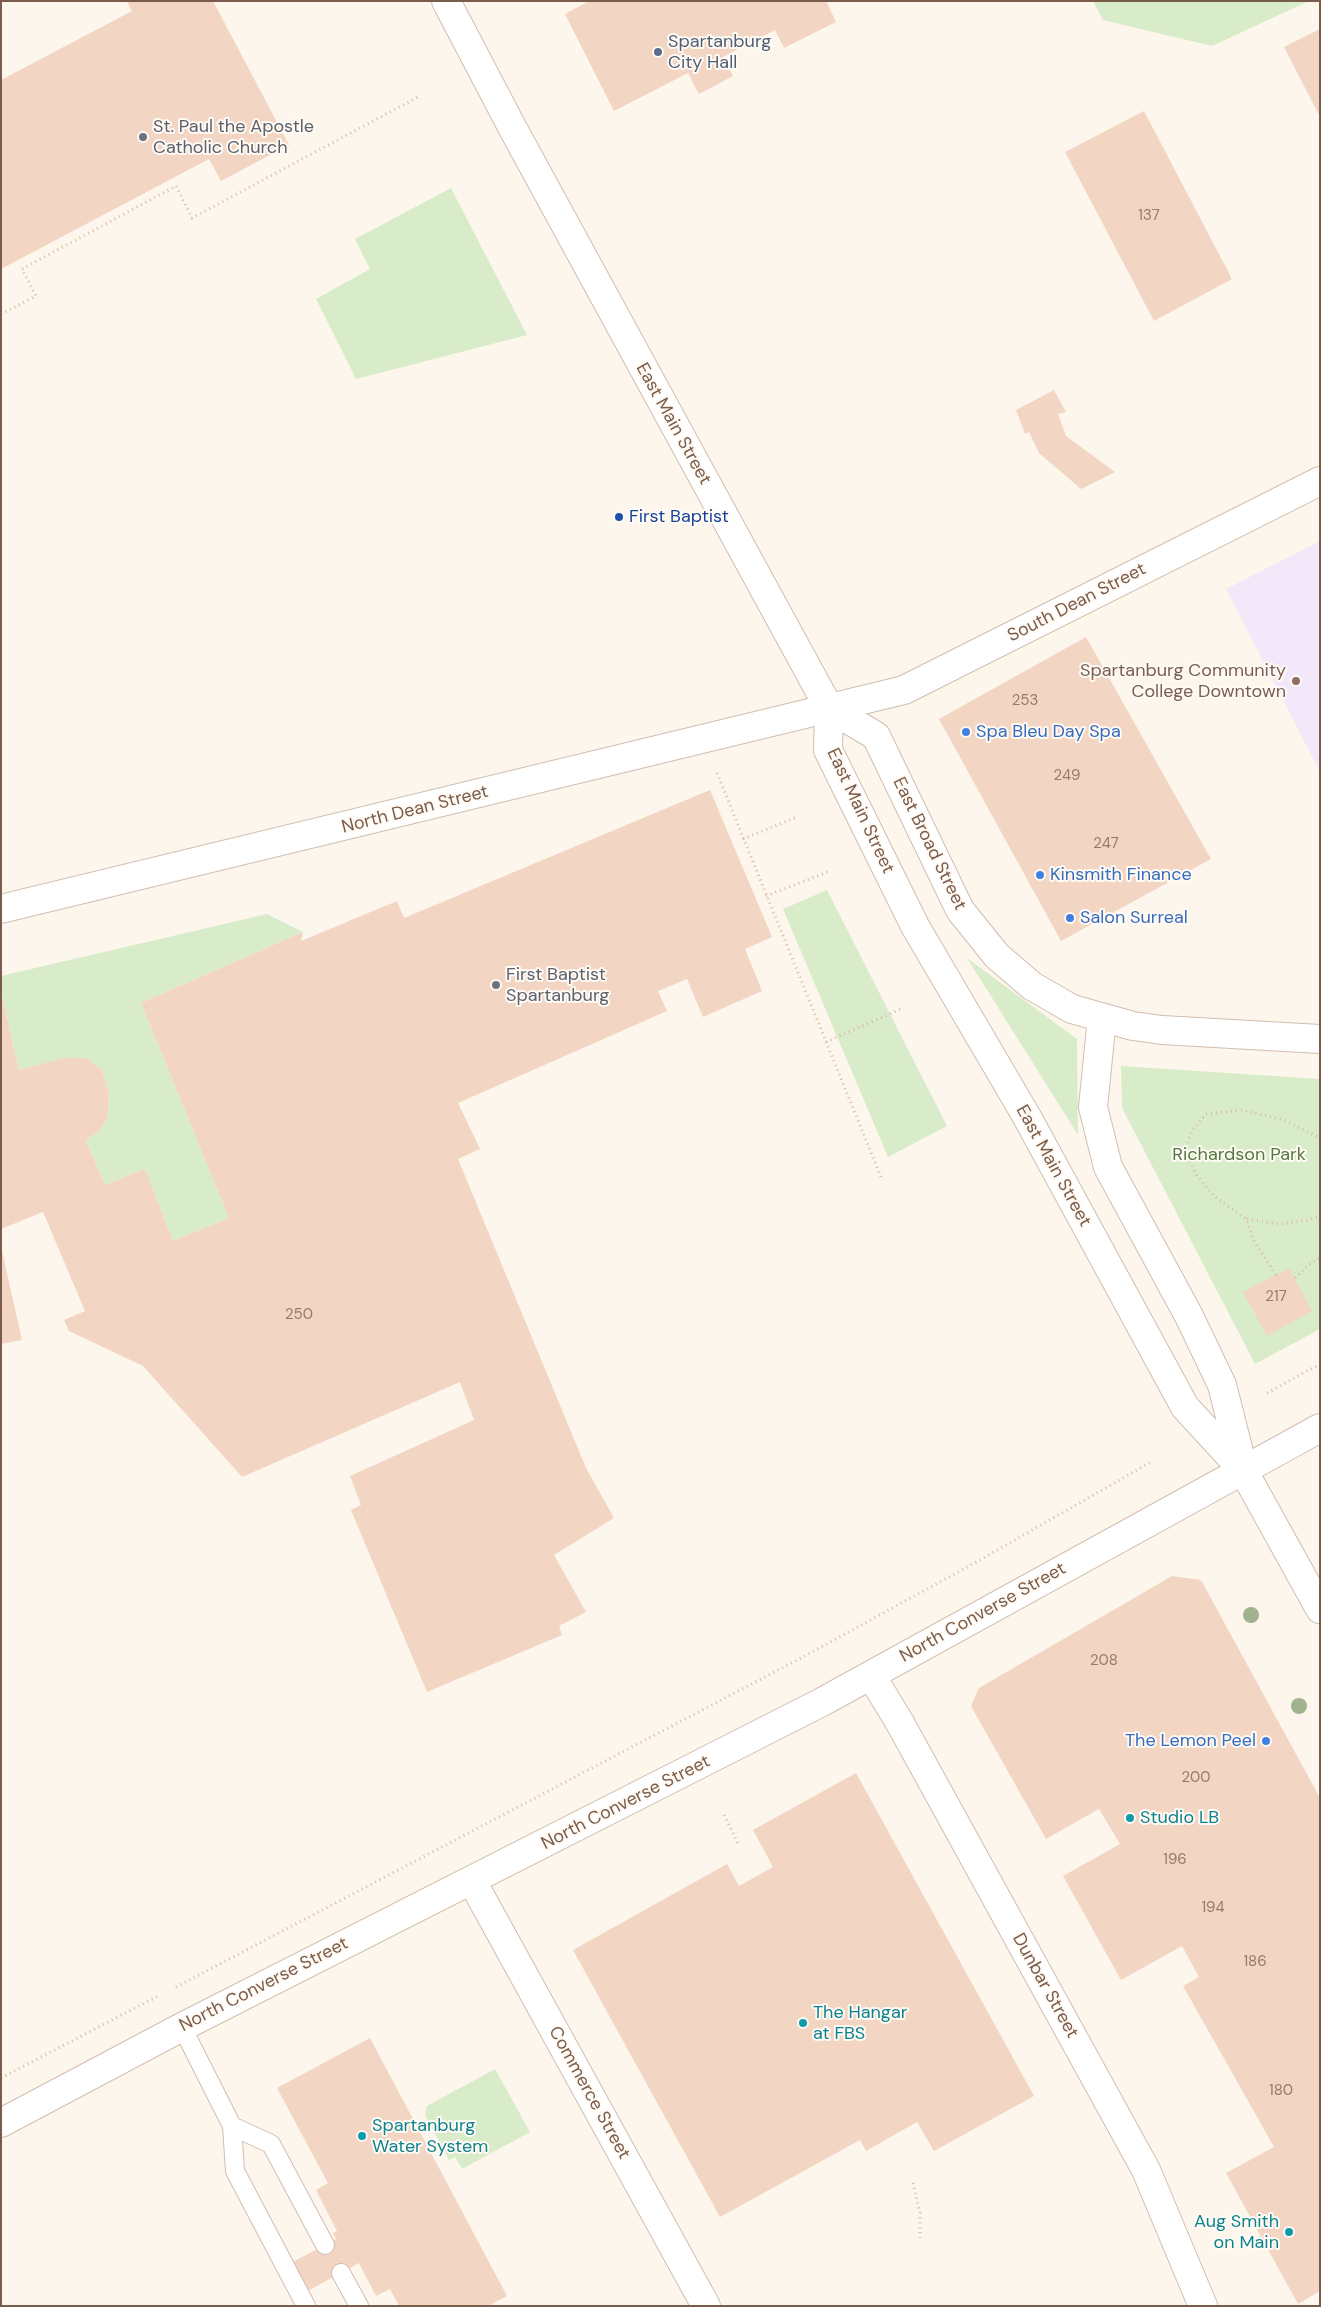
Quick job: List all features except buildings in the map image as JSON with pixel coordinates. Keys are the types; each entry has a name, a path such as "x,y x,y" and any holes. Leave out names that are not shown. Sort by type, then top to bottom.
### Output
{"street":[{"name":"East Main Street","path":"446,1 526,152 829,708 828,750 915,926 1027,1117 1185,1408 1243,1470 1320,1610"},
{"name":"South Dean Street","path":"829,708 904,690 1320,481"},
{"name":"North Dean Street","path":"1,909 829,708"},
{"name":"East Broad Street","path":"829,708 876,736 960,910 997,956 1032,986 1072,1009 1132,1026 1162,1030 1320,1039"},
{"name":"East Main Street","path":"1102,1018 1092,1107 1108,1166 1189,1316 1222,1385 1243,1470"},
{"name":"North Converse Street","path":"1,2123 182,2027 698,1766 871,1674 1320,1428"},
{"name":"Dunbar Street","path":"871,1674 900,1723 1146,2170 1203,2306"},
{"name":"Commerce Street","path":"472,1881 706,2306"}],"lane":[{"path":"182,2027 232,2126 235,2171 306,2306"},
{"path":"232,2126 271,2144 325,2245"},
{"path":"341,2273 359,2306"}],"path":[{"path":"1,314 36,296 22,268 176,186 192,218 418,97"},
{"path":"717,773 881,1176"},
{"path":"743,840 797,817"},
{"path":"766,896 830,871"},
{"path":"826,1042 903,1008"},
{"path":"1320,1138 1284,1120 1242,1110 1206,1114 1191,1132 1186,1148 1196,1173 1215,1197 1246,1219 1280,1224 1308,1220 1320,1216"},
{"path":"1246,1219 1254,1241 1276,1275"},
{"path":"1295,1278 1307,1266 1320,1258"},
{"path":"1267,1393 1320,1364"},
{"path":"172,1989 801,1658 989,1555 1151,1462"},
{"path":"724,1815 738,1843"},
{"path":"1,2078 163,1994"},
{"path":"913,2183 920,2213 920,2238"}],"shaded area":[{"name":"Spartanburg Community College Downtown","path":"1320,541 1320,772 1226,589"}],"green space":[{"path":"1093,1 1309,1 1212,46 1103,20"},
{"path":"451,188 527,335 356,379 316,299 370,269 355,239"},
{"path":"827,890 947,1126 888,1157 783,909"},
{"path":"267,914 303,932 141,1003 229,1218 173,1241 145,1169 105,1185 86,1141 101,1129 108,1116 109,1093 102,1070 86,1058 19,1070 1,989 1,976"},
{"path":"967,958 1077,1039 1078,1135"},
{"name":"Richardson Park","path":"1121,1066 1320,1079 1320,1329 1255,1364 1122,1108"},
{"path":"495,2069 530,2132 462,2169 455,2157 449,2160 425,2115 427,2106"}],"place":[{"name":"Spartanburg City Hall","path":"658,52"},
{"name":"St. Paul the Apostle Catholic Church","path":"143,137"},
{"name":"First Baptist","path":"619,517"},
{"name":"Spartanburg Community College Downtown","path":"1296,681"},
{"name":"Spa Bleu Day Spa","path":"966,732"},
{"name":"Kinsmith Finance","path":"1040,875"},
{"name":"Salon Surreal","path":"1070,918"},
{"name":"First Baptist Spartanburg","path":"496,985"},
{"name":"The Lemon Peel","path":"1266,1741"},
{"name":"Studio LB","path":"1130,1818"},
{"name":"The Hangar at FBS","path":"803,2023"},
{"name":"Spartanburg Water System","path":"362,2136"},
{"name":"Aug Smith on Main","path":"1289,2232"}]}
